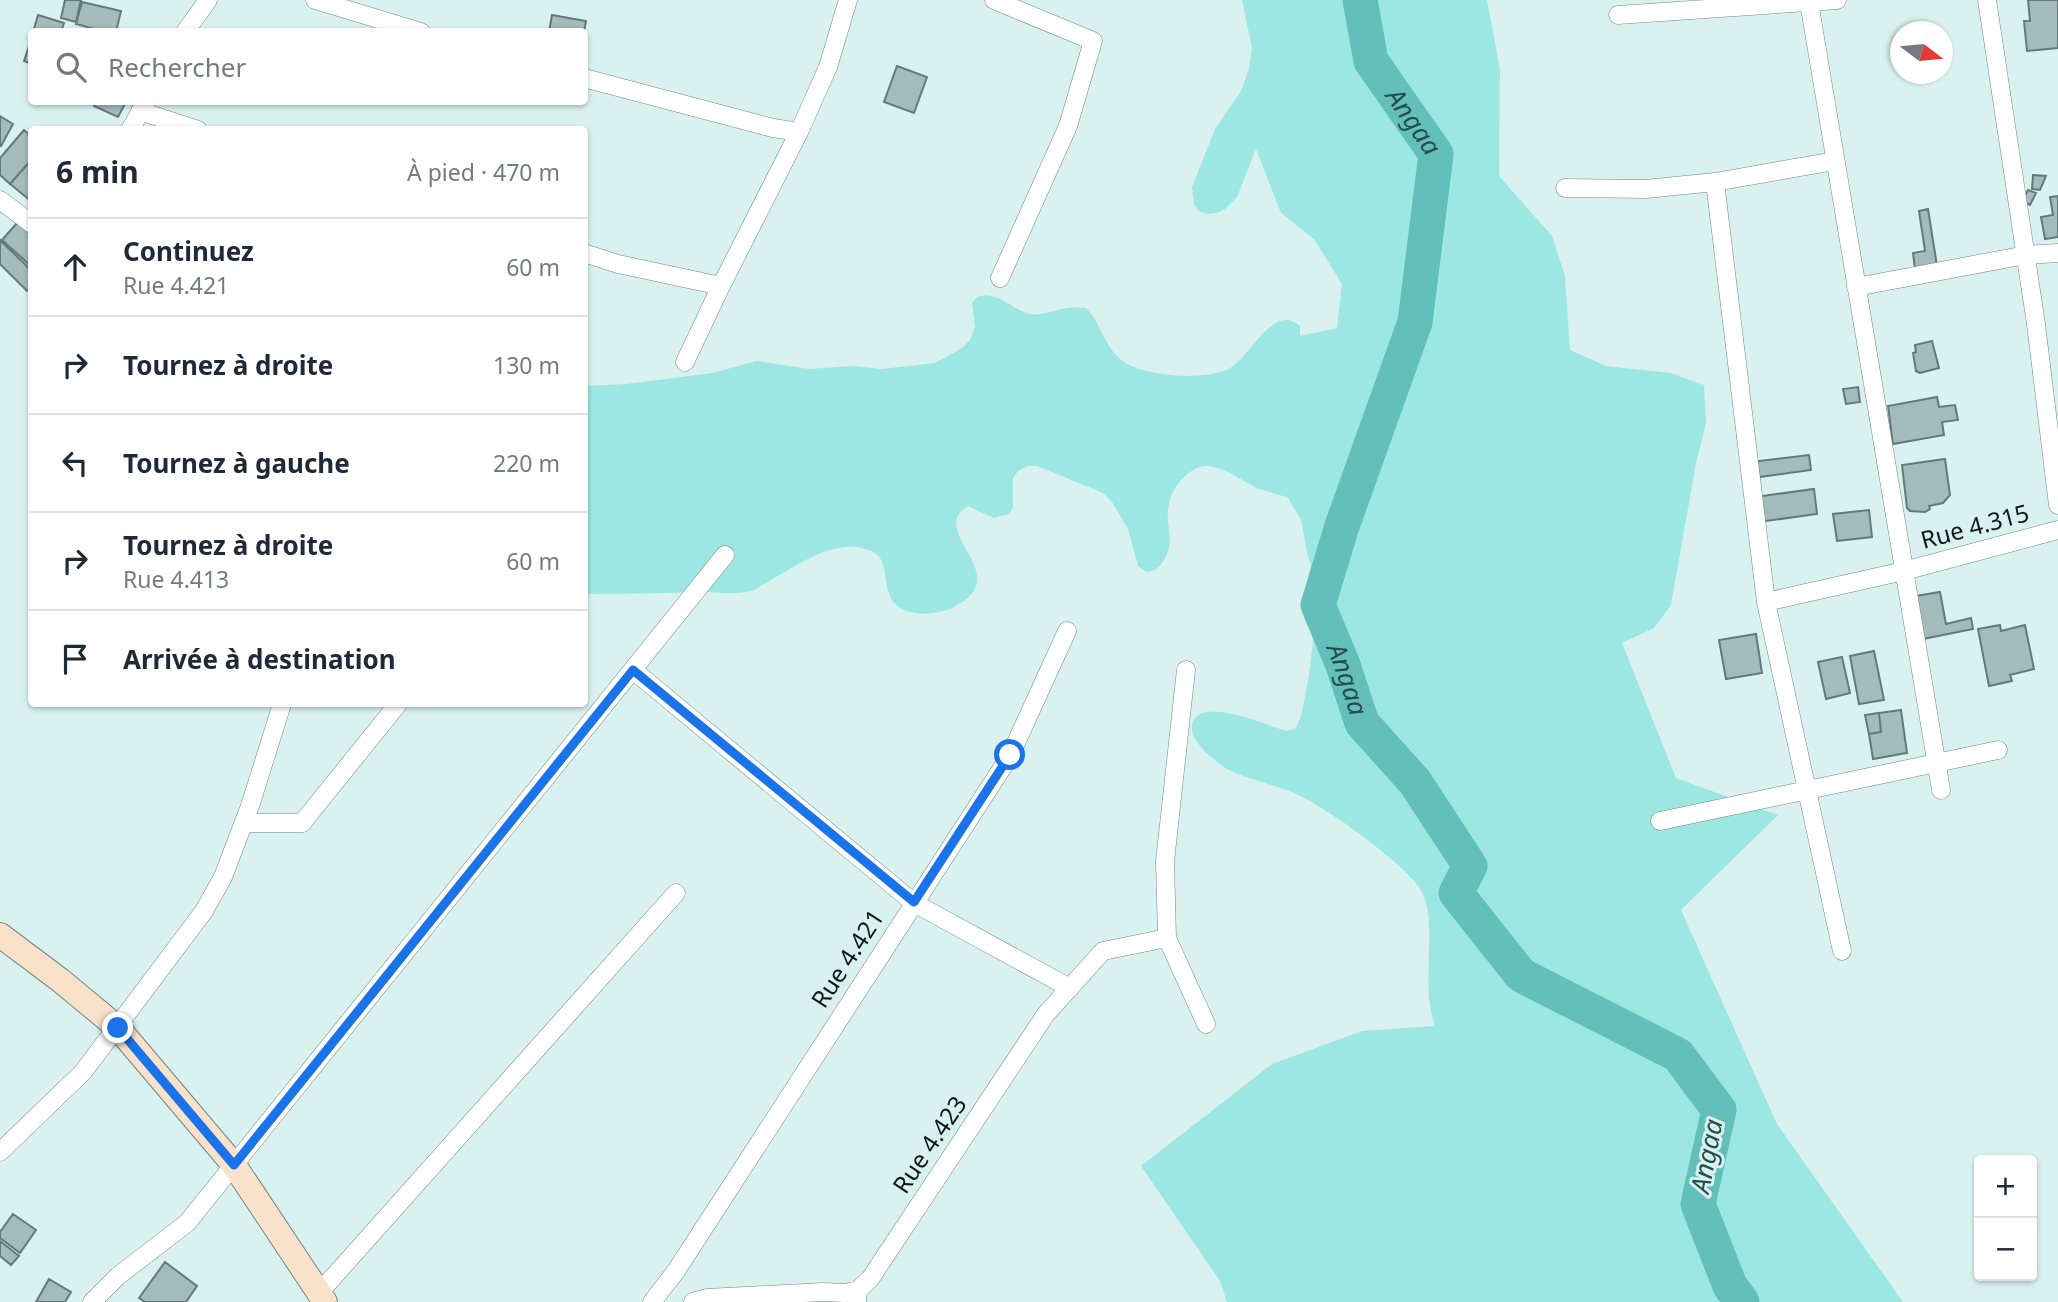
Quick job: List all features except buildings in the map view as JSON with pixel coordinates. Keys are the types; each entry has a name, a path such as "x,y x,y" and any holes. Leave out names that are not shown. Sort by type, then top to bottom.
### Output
{"street":[{"path":"188,28 208,0"},
{"path":"315,0 408,28"},
{"path":"685,362 799,132 828,67 848,0"},
{"path":"994,0 1093,41 1068,126 1000,278"},
{"path":"1618,15 1757,3 1837,0"},
{"path":"1987,0 2036,324 2058,505"},
{"path":"1808,2 1941,790"},
{"path":"588,79 773,128 799,132"},
{"path":"132,126 143,106 189,126"},
{"path":"1565,188 1646,189 1715,182 1835,161"},
{"path":"1715,182 1766,602 1842,951"},
{"path":"0,200 28,221"},
{"path":"1856,287 2025,255 2058,253"},
{"path":"588,254 618,264 721,286"},
{"name":"Rue 4.315","path":"1766,602 1904,571 2058,530"},
{"path":"92,1302 118,1276 187,1223 726,555"},
{"name":"Rue 4.421","path":"652,1302 683,1259 1010,755 1067,631"},
{"path":"633,670 914,902 1070,988"},
{"path":"1186,670 1165,861 1167,938 1206,1024"},
{"path":"0,1152 83,1072 204,911 223,877 244,822 281,707"},
{"path":"244,822 302,823 396,707"},
{"path":"1660,821 1998,750"},
{"path":"0,935 118,1028 234,1165 322,1298 676,892"},
{"name":"Rue 4.423","path":"857,1296 1046,1014 1103,951 1167,938"},
{"path":"693,1302 707,1298 823,1292 857,1296"}],"shaded area":[{"path":"1242,0 1487,0 1500,69 1499,176 1552,236 1565,276 1570,350 1606,366 1671,373 1704,385 1706,423 1696,463 1671,605 1654,628 1622,643 1676,778 1778,815 1681,910 1777,1124 1903,1302 1227,1302 1220,1281 1141,1166 1272,1064 1362,1031 1435,1026 1429,992 1428,917 1426,902 1418,886 1386,854 1312,802 1278,787 1245,777 1217,762 1198,743 1192,729 1193,722 1199,715 1210,712 1237,715 1287,731 1296,728 1301,716 1320,588 1308,557 1301,520 1288,498 1257,488 1217,468 1209,466 1193,470 1177,485 1170,499 1170,540 1167,554 1158,567 1146,572 1138,566 1128,529 1112,502 1103,493 1037,466 1028,466 1018,471 1013,478 1013,507 1009,514 994,518 968,506 958,516 957,528 975,568 977,581 971,595 954,607 937,613 917,613 900,608 889,594 880,558 873,552 856,547 822,553 755,589 744,592 588,594 588,386 627,384 712,373 757,361 810,369 853,366 882,369 935,363 962,348 970,340 975,327 972,303 984,295 998,298 1031,314 1086,308 1119,358 1136,368 1175,376 1203,375 1226,370 1244,356 1261,335 1280,321 1289,320 1300,326 1300,336 1337,328 1342,284 1314,239 1281,213 1256,149 1237,197 1225,209 1207,214 1194,205 1192,187 1215,129 1241,91 1249,69 1252,48"}],"waterway":[{"name":"Angaa","path":"1360,0 1371,61 1436,154 1415,322 1342,526 1318,605 1343,665 1362,723 1415,782 1470,866 1456,893 1521,975 1678,1055 1719,1110 1698,1204 1730,1286 1742,1302"}],"route":[{"path":"118,1028 234,1165 633,670 914,902 1010,755"}]}
